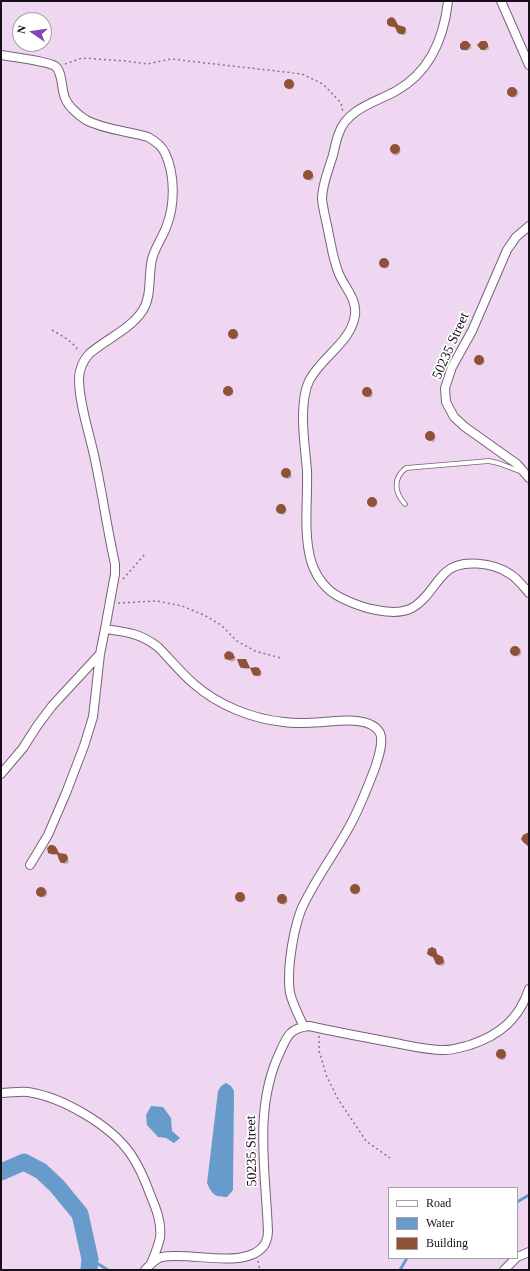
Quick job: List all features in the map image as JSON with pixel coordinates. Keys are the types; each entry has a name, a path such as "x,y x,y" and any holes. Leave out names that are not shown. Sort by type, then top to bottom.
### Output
{"street":[{"path":"448,1 439,43 424,68 412,80 398,90 359,110 345,122 339,131 324,186 322,199 334,261 340,276 351,294 355,313 349,331 342,342 316,370 306,391 303,427 307,472 308,540 312,563 318,577 328,590 361,606 382,611 396,612 412,608 423,599 447,570 464,563 495,567 510,573 529,593"},
{"path":"501,1 529,65"},
{"path":"1,55 48,63 60,72 60,80 65,99 85,119 97,124 155,140 165,153 169,164 172,186 170,215 152,260 149,291 146,303 142,311 131,325 96,348 83,361 80,370 79,380 81,395 116,574 100,654 94,717 66,793 48,835 30,865"},
{"name":"50235 Street","path":"527,476 517,464 506,455 465,427 454,417 446,402 445,388 452,367 472,330 507,250 516,237 529,226"},
{"path":"105,630 137,635 152,642 158,646 193,684 235,710 265,719 283,722 306,723 342,720 356,721 368,723 375,727 379,732 381,746 370,782 348,830 309,893 301,911 294,935 288,978 294,1006 304,1027 318,1028 423,1048 444,1050 462,1047 478,1042 499,1032 516,1016 526,999 529,989"},
{"path":"1,774 23,748 52,706 100,654"},
{"name":"50235 Street","path":"148,1267 161,1257 174,1256 226,1261 254,1256 261,1250 266,1242 268,1232 263,1129 264,1111 275,1062 291,1032 299,1027 304,1027"},
{"path":"1,1093 27,1092 48,1097 69,1105 101,1125 118,1139 131,1153 143,1174 158,1212 160,1225 160,1238 148,1267"},
{"path":"518,1256 529,1252"},
{"path":"504,1270 514,1259"}],"lane":[{"path":"404,504 397,492 397,484 398,476 406,468 489,461 498,463 527,476"}],"path":[{"path":"55,67 82,58 126,60 147,64 171,59 302,74 323,84 341,103 345,122"},
{"path":"52,330 65,337 76,347 83,361"},
{"path":"121,582 145,554"},
{"path":"110,604 157,601 182,606 204,615 222,625 237,641 255,651 281,658"},
{"path":"318,1028 319,1051 327,1077 338,1099 366,1141 390,1158"}],"water":[{"path":"226,1083 231,1086 234,1091 233,1190 227,1197 214,1194 210,1190 207,1183 218,1091 221,1086"},
{"path":"151,1106 163,1107 171,1118 172,1131 180,1138 174,1143 166,1138 158,1137 147,1125 146,1115"}],"building":[{"path":"392,17 398,25 405,27 406,30 404,34 399,34 395,27 387,24 387,20"},
{"path":"463,41 467,41 471,45 467,50 462,50 460,48 460,44"},
{"path":"481,41 486,41 488,44 488,47 484,50 481,50 477,45"},
{"path":"289,79 294,84 289,89 284,84"},
{"path":"512,87 517,92 512,97 507,92"},
{"path":"395,144 400,149 395,154 390,149"},
{"path":"308,170 313,175 308,180 303,175"},
{"path":"384,258 389,263 384,268 379,263"},
{"path":"233,329 238,334 233,339 228,334"},
{"path":"479,355 484,360 479,365 474,360"},
{"path":"228,386 233,391 228,396 223,391"},
{"path":"367,387 372,392 367,397 362,392"},
{"path":"430,431 435,436 430,441 425,436"},
{"path":"286,468 291,473 286,478 281,473"},
{"path":"372,497 377,502 372,507 367,502"},
{"path":"281,504 286,509 281,514 276,509"},
{"path":"515,646 520,651 515,656 510,651"},
{"path":"229,651 233,653 235,658 230,660 225,659 224,655"},
{"path":"237,659 246,659 250,668 241,668"},
{"path":"250,668 259,668 261,672 260,675 256,676 253,675"},
{"path":"529,832 529,847 521,839 523,835"},
{"path":"50,845 56,847 59,853 66,854 68,857 67,861 61,863 57,854 48,853 47,848"},
{"path":"355,884 360,889 355,894 350,889"},
{"path":"41,887 46,892 41,897 36,892"},
{"path":"240,892 245,897 240,902 235,897"},
{"path":"282,894 287,899 282,904 277,899"},
{"path":"432,947 436,949 437,954 443,957 444,962 442,964 436,964 433,957 427,954 428,949"},
{"path":"501,1049 506,1054 501,1059 496,1054"}],"waterway":[{"path":"1,1172 24,1162 41,1171 57,1186 80,1214 90,1259 89,1270"},
{"path":"518,1201 529,1195"},
{"path":"90,1259 108,1270"},
{"path":"400,1270 406,1259"}]}
